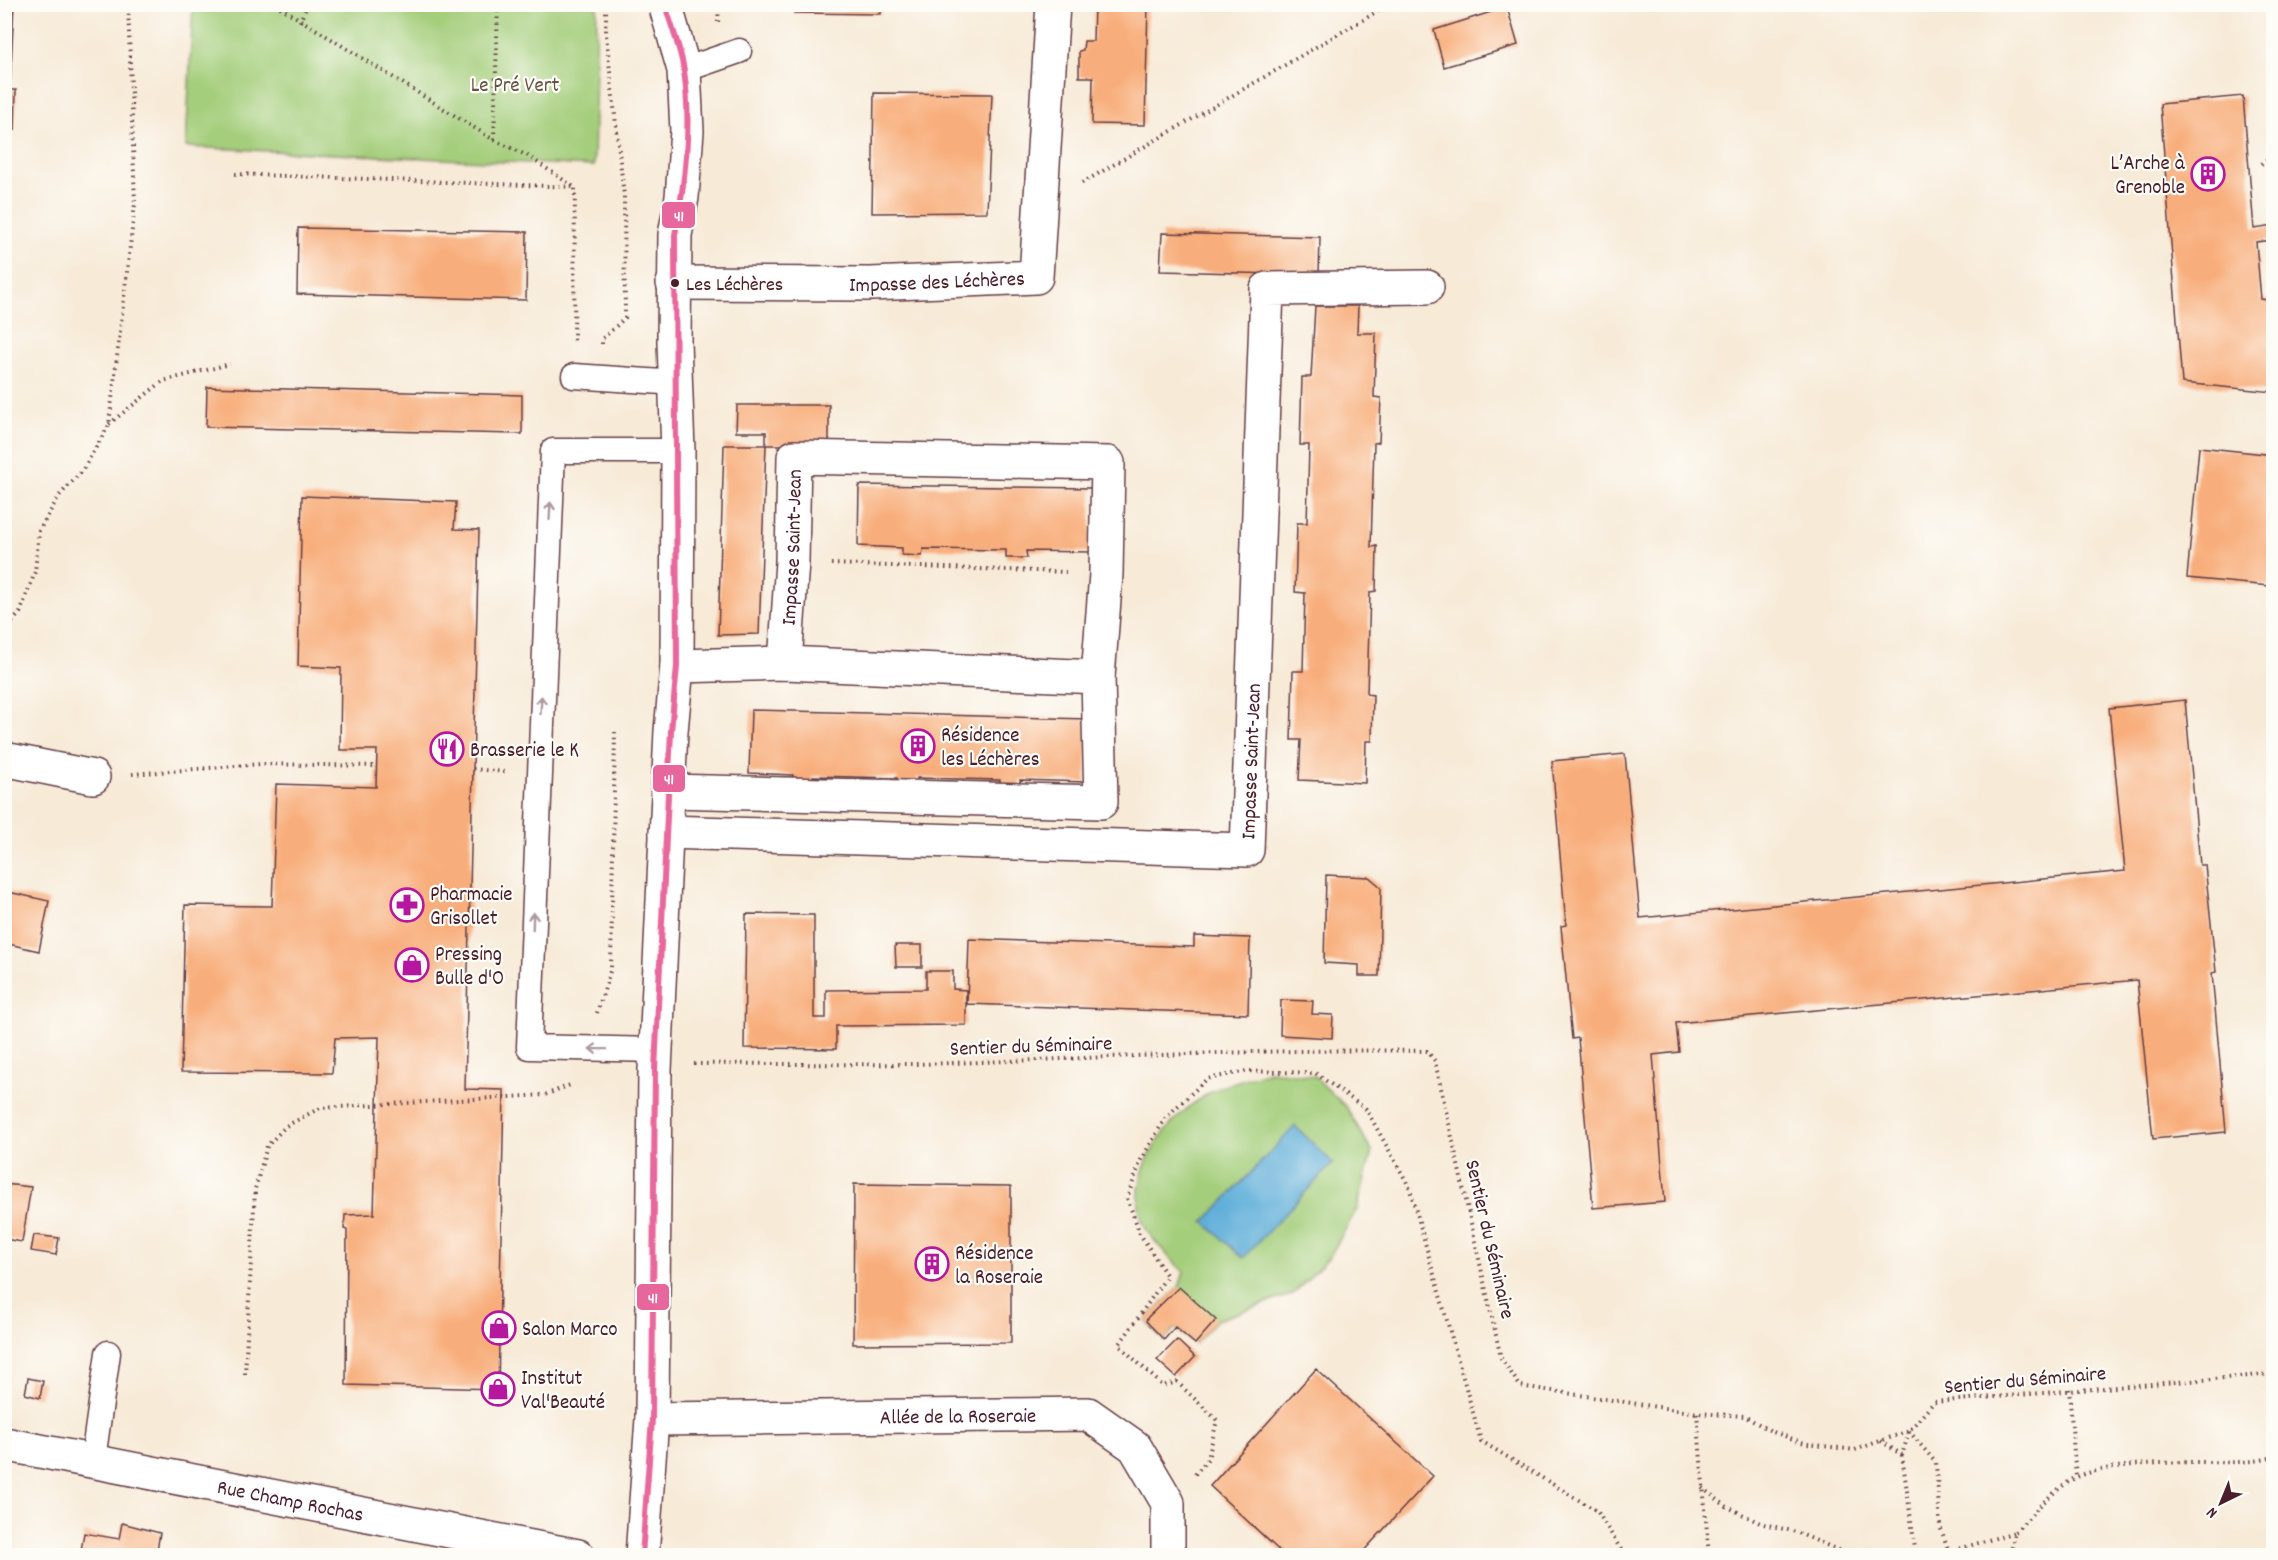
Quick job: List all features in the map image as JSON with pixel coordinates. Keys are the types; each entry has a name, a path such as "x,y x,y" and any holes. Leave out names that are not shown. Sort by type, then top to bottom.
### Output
{"street":[{"path":"642,1556 652,1419 656,1050 670,731 677,666 678,451 673,283 675,235 682,197 687,131 684,70 665,4"},
{"name":"Impasse des Léchères","path":"673,283 871,284 1036,277 1053,4"},
{"name":"Impasse Saint-Jean","path":"666,832 1247,850 1267,288 1427,287"},
{"name":"Impasse Saint-Jean","path":"668,792 696,790 1101,802 1098,677 1106,574 1108,463 794,457 792,562 785,663"},
{"path":"677,666 785,663 1098,677"},
{"path":"4,759 93,777"},
{"name":"Allée de la Roseraie","path":"652,1419 1088,1414 1135,1447 1168,1503"},
{"name":"Rue Champ Rochas","path":"4,1444 93,1459 578,1556"},
{"path":"1168,1503 1168,1556"}],"lane":[{"path":"684,70 739,51"},
{"path":"574,376 677,383"},
{"path":"656,1050 529,1047 553,451 678,451"},
{"path":"93,1459 108,1353"}],"path":[{"path":"108,425 135,204 128,4"},
{"path":"275,4 300,22 494,140 528,156 575,187"},
{"path":"300,22 307,4"},
{"path":"494,140 498,4"},
{"path":"606,4 606,34 624,196 625,318"},
{"path":"1039,204 1062,195 1390,4"},
{"path":"2261,164 2274,154"},
{"path":"235,174 575,187"},
{"path":"574,376 575,187"},
{"path":"625,240 631,243"},
{"path":"602,339 625,318 631,318"},
{"path":"4,632 20,613 35,572 39,531 59,496 82,471 108,425 163,381 230,364"},
{"path":"792,562 1106,574"},
{"path":"594,1049 596,1016 611,968 615,732"},
{"path":"93,777 261,764 377,766"},
{"name":"Sentier du Séminaire","path":"694,1064 771,1066 950,1063 1329,1049 1427,1051 1435,1061 1501,1358 1520,1386 1697,1413 1744,1416 1773,1432 1807,1444 1855,1450 1909,1431 1934,1402 2069,1389 2274,1374"},
{"path":"1168,1503 1208,1459 1217,1420 1177,1382 1163,1386 1119,1345 1167,1276 1140,1234 1127,1198 1141,1160 1166,1117 1207,1079 1247,1071 1315,1073 1366,1109 1409,1186 1481,1441 1597,1511 1625,1556"},
{"path":"244,1374 255,1189 267,1146 286,1126 320,1108 545,1095 577,1083"},
{"path":"2069,1389 2076,1478"},
{"path":"1697,1413 1709,1556"},
{"path":"1909,1431 1902,1455 1916,1556"},
{"path":"1909,1431 1936,1463 1940,1526 1949,1552"},
{"path":"1881,1441 1902,1455"},
{"path":"2010,1556 2016,1532 2047,1497 2076,1478 2126,1466 2175,1462 2252,1463 2274,1457"},
{"path":"1702,1488 1726,1506 1760,1523 1796,1532 1852,1556"},
{"path":"1937,1556 2016,1532"}],"green space":[{"name":"Le Pré Vert","path":"193,5 597,5 594,166 186,147"},
{"path":"1270,1071 1314,1076 1346,1107 1372,1151 1357,1209 1330,1256 1293,1294 1217,1320 1195,1344 1175,1328 1164,1340 1146,1321 1179,1287 1184,1272 1155,1242 1143,1223 1139,1204 1140,1184 1145,1165 1167,1129 1197,1101 1226,1085"}],"water":[{"path":"1295,1126 1333,1163 1243,1258 1204,1222"}],"building":[{"path":"4,4 14,4 10,90 16,90 15,130 10,129 6,193"},
{"path":"794,4 881,4 881,14 794,13"},
{"path":"1094,4 1148,4 1145,125 1092,124 1093,77 1079,77 1079,51 1083,50 1084,41 1093,41"},
{"path":"1507,7 1518,45 1444,67 1434,30"},
{"path":"874,93 992,94 987,212 872,213"},
{"path":"2243,96 2254,229 2274,226 2274,240 2256,242 2261,299 2274,301 2274,392 2182,383 2160,104"},
{"path":"4,218 11,219 10,259 4,259"},
{"path":"298,228 527,232 526,300 297,294"},
{"path":"1162,233 1320,237 1319,275 1160,271"},
{"path":"1315,306 1358,306 1357,333 1376,333 1374,397 1381,398 1379,442 1374,443 1371,547 1377,546 1376,591 1370,592 1367,694 1373,695 1372,741 1366,741 1365,783 1299,780 1301,740 1291,740 1293,671 1303,671 1305,593 1295,592 1297,523 1307,523 1309,445 1300,445 1302,377 1311,377"},
{"path":"207,387 522,395 522,434 206,427"},
{"path":"737,405 829,405 829,445 766,445 766,432 736,432"},
{"path":"724,445 766,445 759,634 718,635"},
{"path":"2199,447 2274,455 2274,543 2269,586 2187,578"},
{"path":"859,485 1092,488 1090,552 1026,551 1027,558 1006,558 1006,550 923,549 922,556 902,555 902,548 858,546"},
{"path":"302,496 456,502 454,529 479,530 465,1089 504,1090 498,1389 346,1385 347,1230 344,1229 345,1215 374,1214 379,1037 335,1038 332,1073 181,1072 185,905 272,906 276,784 376,787 377,750 340,750 341,668 298,666"},
{"path":"2185,700 2200,865 2205,865 2216,972 2212,973 2226,1132 2153,1139 2137,980 1676,1023 1679,1052 1653,1055 1665,1202 1593,1208 1578,1038 1572,1039 1561,926 1566,925 1552,761 1625,754 1640,918 2125,871 2109,708"},
{"name":"Résidence les Léchères","path":"751,710 1088,719 1086,782 1020,780 1020,789 1000,788 1000,780 917,778 917,786 897,785 897,778 813,776 813,784 792,783 793,775 749,773"},
{"path":"1326,875 1369,877 1381,887 1379,976 1359,976 1359,965 1324,963"},
{"path":"4,891 49,901 39,951 4,943"},
{"path":"746,914 814,915 814,1018 826,1018 826,990 926,989 926,971 953,971 953,989 966,990 966,1025 836,1026 836,1049 744,1048"},
{"path":"1194,936 1250,938 1248,1014 967,1004 969,939 1194,947"},
{"path":"895,945 922,945 922,967 896,967"},
{"path":"1281,1000 1313,1001 1312,1014 1333,1015 1332,1038 1280,1035"},
{"path":"4,1184 31,1187 22,1242 4,1239"},
{"name":"Résidence la Roseraie","path":"854,1184 1011,1186 1011,1343 853,1344"},
{"path":"34,1235 59,1238 56,1255 31,1251"},
{"path":"1179,1287 1216,1320 1195,1344 1175,1327 1164,1340 1146,1321"},
{"path":"1177,1340 1195,1357 1176,1377 1157,1360"},
{"path":"1316,1369 1433,1476 1359,1556 1285,1556 1210,1486"},
{"path":"28,1378 43,1381 40,1398 25,1394"},
{"path":"122,1523 160,1533 156,1556 80,1556 84,1533 119,1539"}],"transit line":[{"name":"41","path":"642,1556 652,1419 655,1070 671,731 677,666 675,235 682,195 687,133 683,63 665,4"}],"place":[{"name":"L’Arche à Grenoble","path":"2208,174"},
{"name":"Les Léchères","path":"675,283"},
{"name":"Résidence les Léchères","path":"918,746"},
{"name":"Brasserie le K","path":"447,749"},
{"name":"Pharmacie Grisollet","path":"407,905"},
{"name":"Pressing Bulle d'O","path":"412,965"},
{"name":"Résidence la Roseraie","path":"932,1264"},
{"name":"Salon Marco","path":"499,1328"},
{"name":"Institut Val'Beauté","path":"498,1389"}]}
